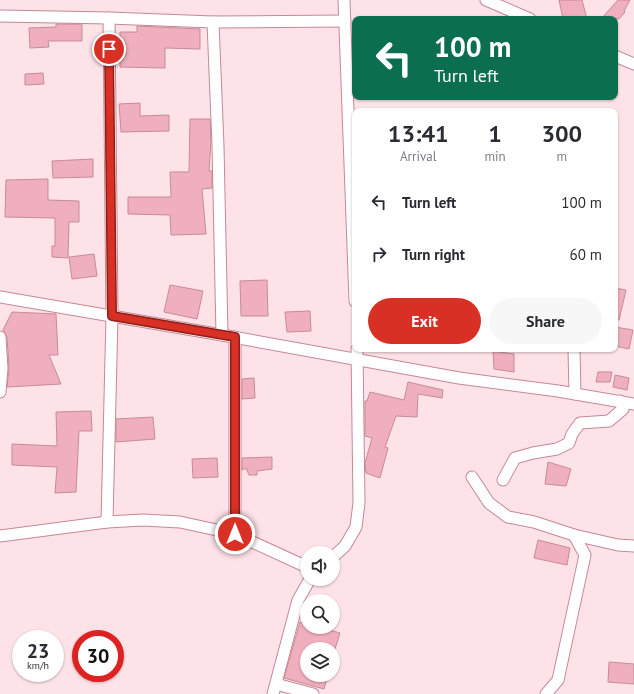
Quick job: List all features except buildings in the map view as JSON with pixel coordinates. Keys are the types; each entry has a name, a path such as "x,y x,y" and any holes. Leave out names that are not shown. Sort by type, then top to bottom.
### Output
{"street":[{"path":"344,0 352,206"},
{"path":"486,0 523,16"},
{"path":"0,16 213,22 345,21"},
{"path":"107,522 112,316 109,18"},
{"path":"213,22 218,146 222,335"},
{"path":"618,57 634,64"},
{"path":"0,297 222,335 358,355 459,378 575,394 634,404"},
{"path":"0,337 2,368 0,392"},
{"path":"235,337 235,534"},
{"path":"574,352 575,394"},
{"path":"340,551 345,546 356,527 359,503 358,355"},
{"path":"503,480 515,458 557,449 569,443 572,434 580,423 609,421 623,409 620,402"},
{"path":"472,477 489,503 508,517 534,522 574,535 618,545 634,546"},
{"path":"0,536 107,522 143,520 180,522 235,534 300,564"},
{"path":"546,694 558,680 585,555 574,535"},
{"path":"306,586 298,600 274,689 313,694"}],"route":[{"path":"109,49 112,316 235,337 235,534"}]}
